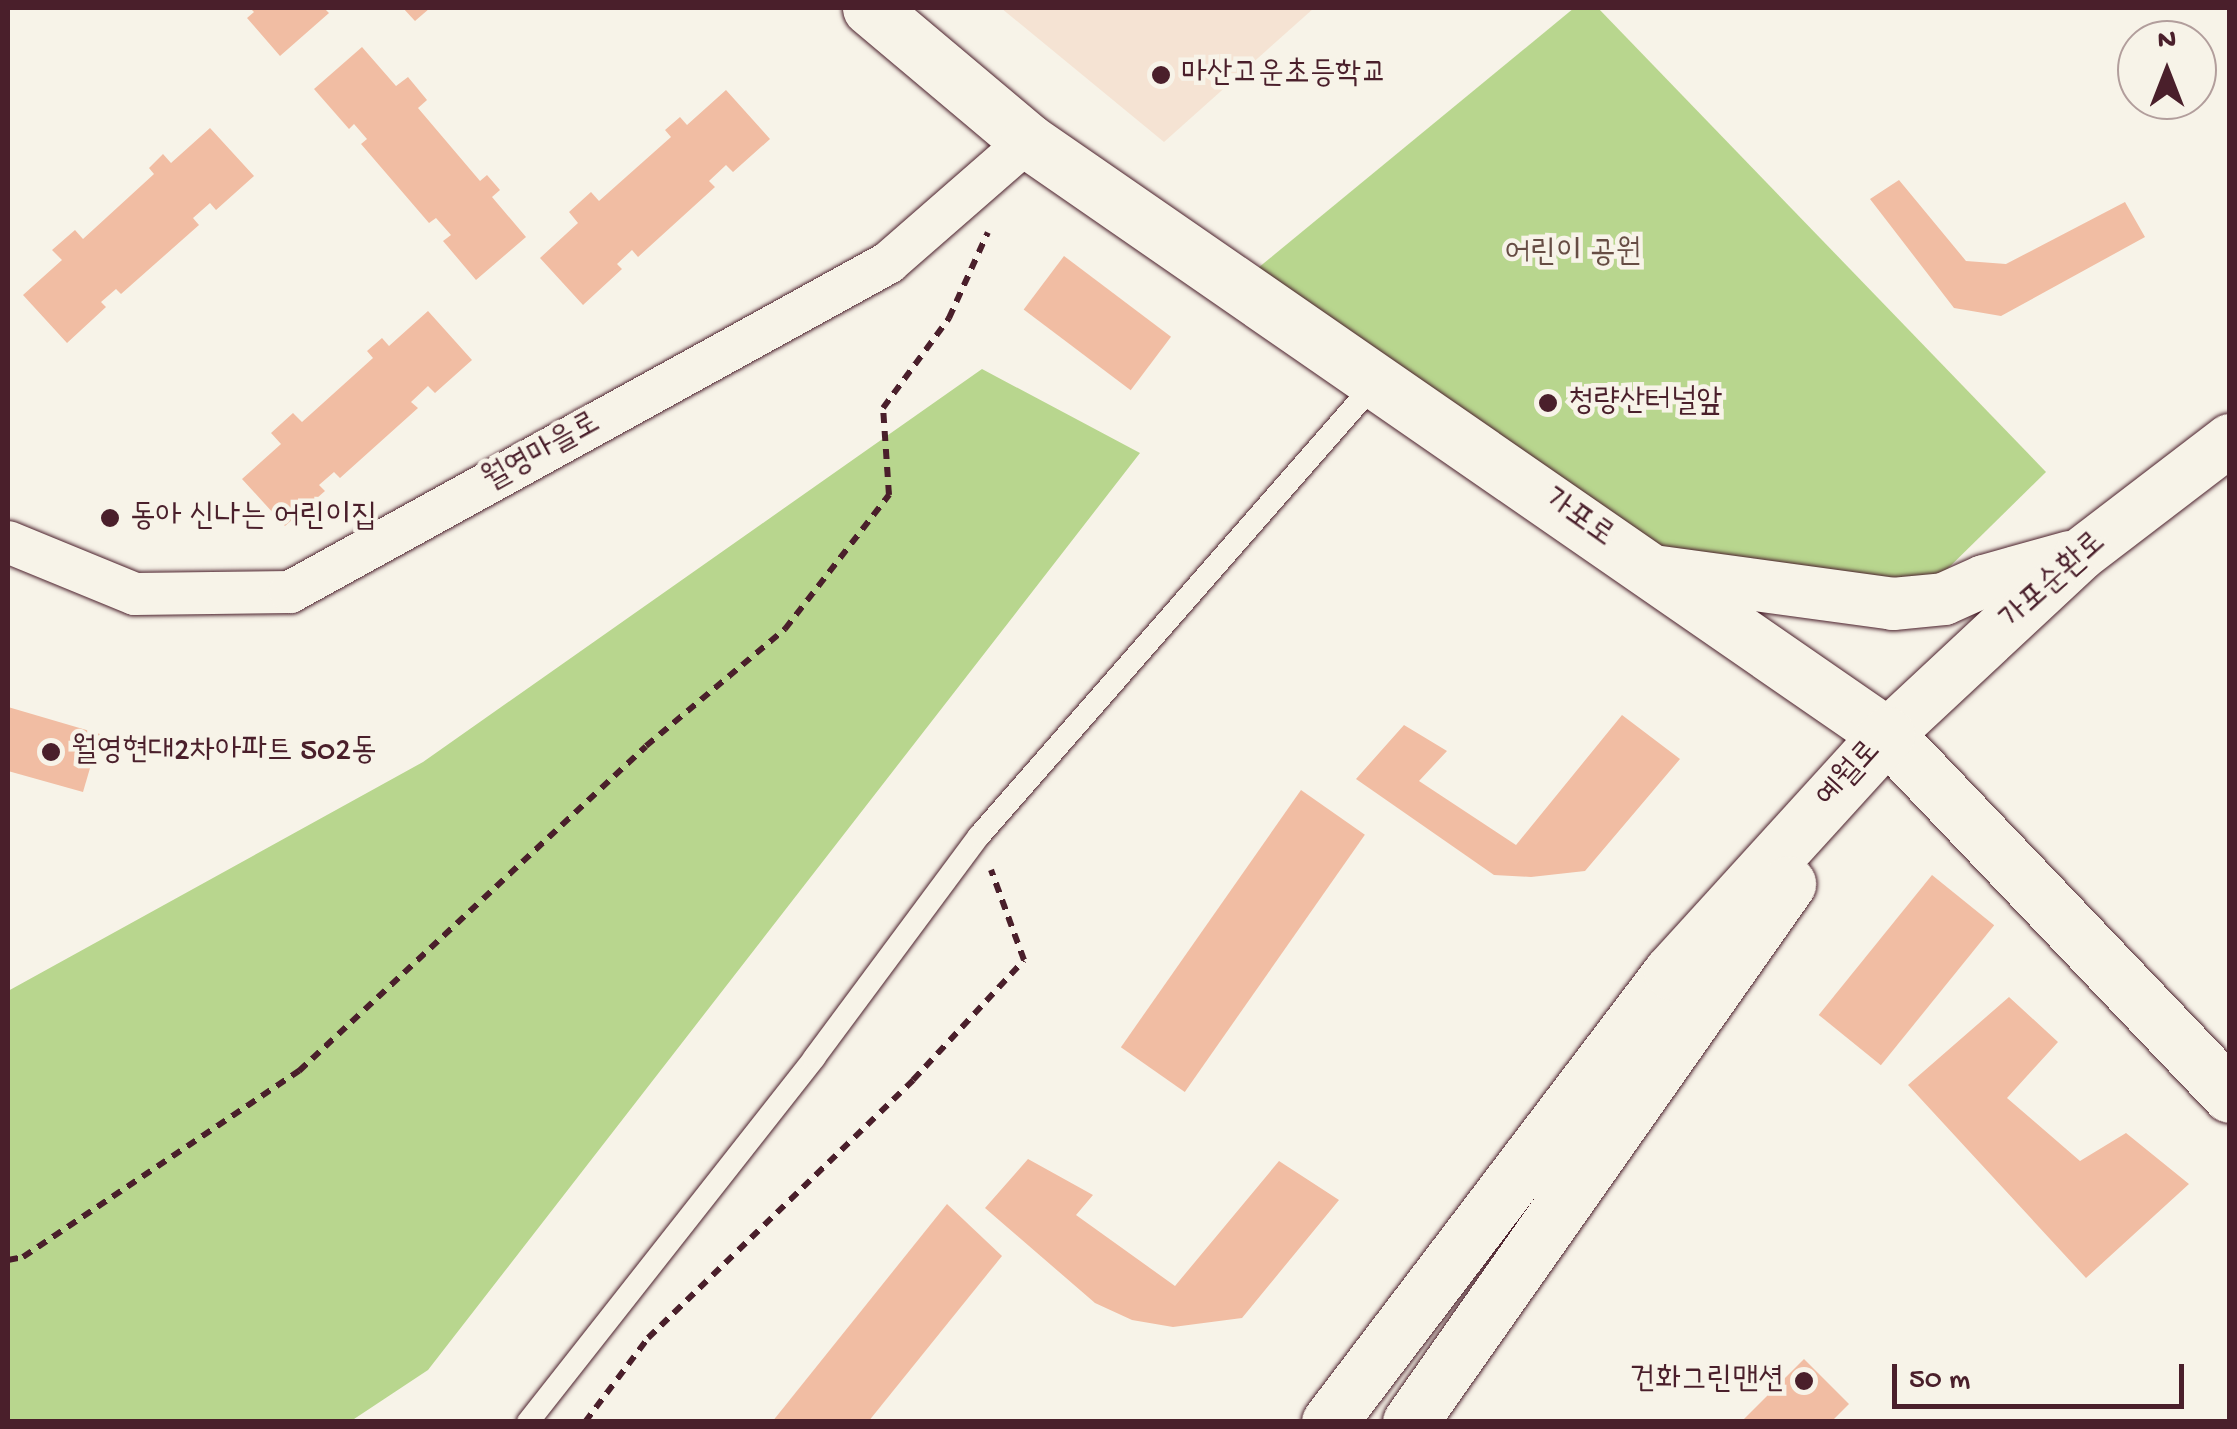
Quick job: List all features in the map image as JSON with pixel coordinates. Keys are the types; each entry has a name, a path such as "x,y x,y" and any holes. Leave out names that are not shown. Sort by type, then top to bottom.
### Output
{"main road":[{"name":"가포로","path":"870,8 1028,141 1887,734 2230,1095"},
{"name":"예월로","path":"1329,1422 1671,972 1887,734"},
{"name":"예월로","path":"1410,1422 1733,967 1887,734"}],"street":[{"name":"월영마을로","path":"8,542 135,594 290,592 888,263 1028,141"},
{"name":"가포순환로","path":"1887,734 2081,554 2230,440"},
{"path":"1653,571 1893,604 1944,600 1984,582 2081,554"}],"lane":[{"path":"528,1422 814,1058 978,836 1377,381"}],"path":[{"path":"8,1260 23,1257 299,1071 646,746 785,629 889,495 883,408 950,318 989,230"},
{"path":"585,1422 648,1338 913,1080 1024,960 978,836"}],"shaded area":[{"name":"마산고운초등학교","path":"1001,8 1314,8 1164,142"}],"green space":[{"name":"어린이 공원","path":"1574,8 1598,8 2046,472 1931,585 1733,596 1258,268"},
{"path":"982,369 1140,453 428,1370 351,1421 8,1421 8,991 423,762"}],"building":[{"path":"250,8 324,8 329,13 280,56 247,18 254,12"},
{"path":"403,8 430,8 415,21"},
{"path":"362,47 396,86 408,77 427,100 418,108 480,181 487,175 500,190 492,197 526,237 476,280 443,241 451,235 436,218 429,223 361,144 367,139 354,124 349,129 314,89"},
{"path":"726,90 770,139 733,172 726,165 709,181 715,187 638,257 632,250 617,264 622,269 583,305 540,258 578,223 569,212 591,192 599,201 671,137 665,130 680,117 687,125"},
{"path":"210,128 254,176 216,210 210,203 193,218 199,225 121,294 116,289 101,302 106,307 67,343 23,295 62,260 52,250 75,230 83,239 154,174 149,168 163,154 171,163"},
{"path":"1899,180 1966,261 2006,264 2125,202 2145,237 2001,316 1954,308 1870,199"},
{"path":"1064,256 1171,337 1131,390 1024,310"},
{"path":"428,311 472,360 435,393 428,386 411,402 418,408 340,478 334,472 319,485 325,491 285,526 242,479 281,444 271,433 293,413 302,422 373,358 367,351 382,338 389,346"},
{"name":"월영현대2차아파트 502동","path":"8,707 100,734 83,792 8,771"},
{"path":"1622,715 1680,759 1585,871 1531,877 1494,875 1356,779 1404,725 1447,751 1419,781 1516,845"},
{"path":"1301,790 1365,835 1185,1092 1121,1047"},
{"path":"1932,875 1994,925 1881,1065 1819,1015"},
{"path":"2009,997 2058,1042 2007,1098 2080,1161 2126,1133 2189,1184 2086,1278 1908,1085"},
{"path":"1028,1159 1093,1195 1076,1215 1175,1286 1279,1161 1339,1200 1242,1318 1173,1327 1132,1320 1095,1303 985,1208"},
{"path":"947,1204 1002,1256 868,1422 772,1422"},
{"name":"건화그린맨션","path":"1804,1359 1849,1404 1831,1422 1741,1422"}],"place":[{"name":"마산고운초등학교","path":"1161,75"},
{"name":"청량산터널앞","path":"1548,403"},
{"name":"동아 신나는 어린이집","path":"110,518"},
{"name":"월영현대2차아파트 502동","path":"51,752"},
{"name":"건화그린맨션","path":"1804,1381"}]}
